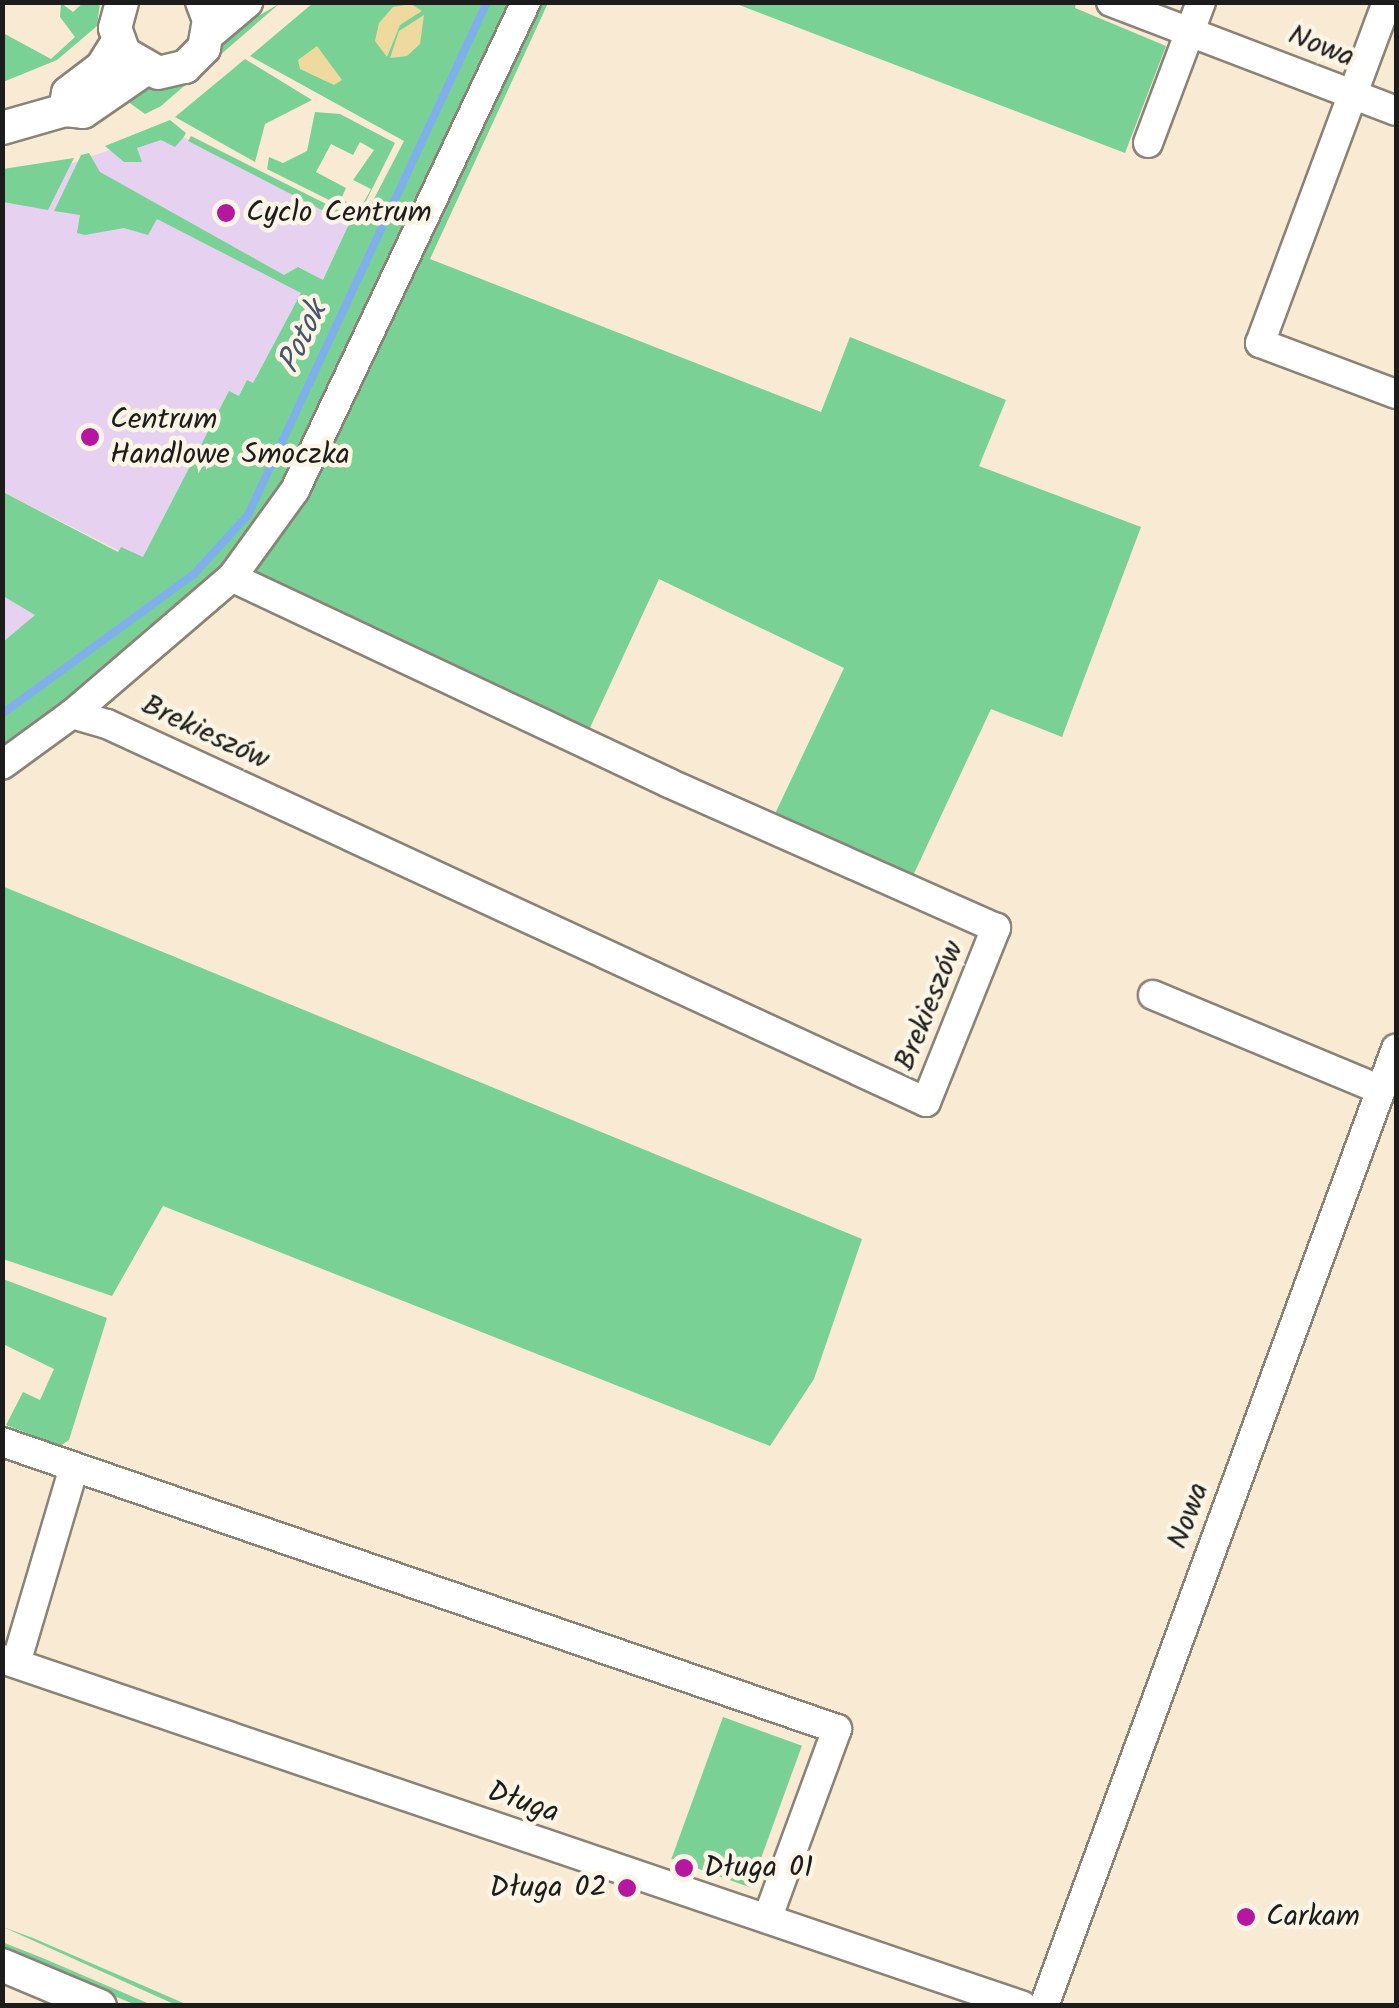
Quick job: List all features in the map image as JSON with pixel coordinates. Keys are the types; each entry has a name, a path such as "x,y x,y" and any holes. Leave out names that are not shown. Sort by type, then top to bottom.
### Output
{"street":[{"path":"65,110 68,93 102,67 118,40 122,2"},
{"path":"2,128 65,110 83,112 144,70 185,68 205,18 246,2"},
{"path":"232,576 295,490 526,2"},
{"name":"Nowa","path":"1111,2 1396,111"},
{"path":"1148,143 1201,2"},
{"path":"1386,2 1260,343 1396,394"},
{"path":"118,40 144,70"},
{"name":"Brekieszów","path":"2,765 72,714 232,576 669,784 996,928 926,1102 108,724 72,714"},
{"path":"1153,994 1381,1090"},
{"name":"Nowa","path":"1044,2006 1396,1049"},
{"path":"2,1442 837,1729 767,1919"},
{"path":"9,1661 74,1468"},
{"name":"Długa","path":"9,1661 1023,2006"},
{"path":"2,1966 100,2006"}],"shaded area":[{"path":"168,129 350,224 317,294 145,564 3,492 2,172 62,167"},
{"path":"3,596 36,615 3,642"}],"green space":[{"path":"61,3 73,12 83,3 100,3 97,26 57,60 3,82 3,33 51,59 75,37 60,17"},
{"path":"313,3 548,3 430,259 821,412 850,337 1006,400 979,466 1141,527 1062,737 991,709 910,882 773,818 844,668 659,579 589,730 257,583 219,596 92,696 3,780 3,642 35,615 3,596 3,492 118,552 121,547 143,557 229,391 239,396 247,380 253,383 301,293 157,219 148,235 124,228 85,235 77,233 80,215 54,211 81,155 89,153 100,172 284,275 298,267 323,280 349,224 188,141 191,136 362,222 404,141 250,56"},
{"path":"734,3 1076,3 1075,8 1166,46 1125,153"},
{"path":"279,4 161,106 145,114 120,96"},
{"path":"245,59 312,100 265,124 255,162 175,117"},
{"path":"315,112 340,114 395,143 359,215 267,169 269,157 283,163 307,151","holes":["360,142 374,150 353,180 371,189 360,209 341,199 346,188 316,172 331,144 353,155"]},
{"path":"170,120 186,133 183,138 175,147 161,140 137,148 142,162 124,162 105,146"},
{"path":"74,158 48,210 3,202 3,169"},
{"path":"2,886 862,1239 814,1379 770,1446 163,1206 112,1296 3,1259"},
{"path":"3,1279 107,1318 69,1440 60,1446 6,1425 23,1392 40,1400 54,1369 3,1344"},
{"path":"723,1717 802,1746 750,1888 671,1859"},
{"path":"3,1927 33,1938 188,2005 176,2005"},
{"path":"2,1942 152,2005 136,2005 3,1950"}],"sand":[{"path":"411,4 422,11 400,25 387,57 375,41 379,23 393,7"},
{"path":"424,15 420,44 407,56 390,58 399,31"},
{"path":"317,46 342,80 334,85 300,69 298,60"}],"waterway":[{"name":"Potok","path":"2,714 194,574 248,515 487,2"}],"place":[{"name":"Cyclo Centrum","path":"226,213"},
{"name":"Centrum Handlowe Smoczka","path":"90,437"},
{"name":"Długa 01","path":"684,1868"},
{"name":"Długa 02","path":"627,1888"},
{"name":"Carkam","path":"1246,1917"}]}
